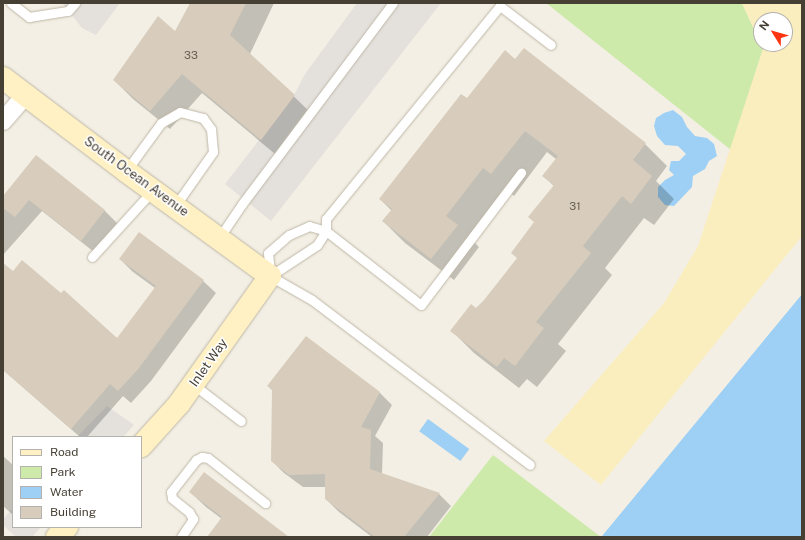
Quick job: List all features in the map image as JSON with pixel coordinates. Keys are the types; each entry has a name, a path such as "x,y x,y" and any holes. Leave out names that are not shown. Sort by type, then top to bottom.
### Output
{"street":[{"name":"South Ocean Avenue","path":"3,78 126,171 270,276"},
{"path":"3,121 26,95"},
{"name":"Inlet Way","path":"142,445 194,385 270,276"}],"lane":[{"path":"11,3 29,17 68,12 75,3"},
{"path":"219,238 242,204 393,3"},
{"path":"270,276 316,245 326,231 326,219 500,6 551,45"},
{"path":"126,171 161,123 180,112 203,118 211,129 213,152 175,206"},
{"path":"270,276 268,253 289,235 310,226 326,231 421,305 521,173"},
{"path":"92,257 152,190"},
{"path":"270,276 312,300 530,465"},
{"path":"194,385 241,421"},
{"path":"181,537 193,519 189,512 172,498 171,492 196,460 202,457 208,458 265,503"}],"green space":[{"path":"546,3 742,3 753,27 753,52 762,52 731,150"},
{"path":"493,455 601,537 429,537"}],"sand":[{"path":"742,3 802,3 802,236 601,485 544,441 664,303 698,246 762,52 793,52 793,12 753,12 753,27"}],"shaded area":[{"path":"62,3 120,3 96,35 82,28"},
{"path":"357,3 441,3 271,221 225,184 294,95 305,74"},
{"path":"107,406 134,425 124,436 78,436"},
{"path":"12,509 12,528 40,528 32,537 16,537 3,525 3,519"}],"water":[{"path":"673,110 682,117 687,127 695,136 707,138 714,144 717,156 709,161 705,169 693,176 692,187 674,206 665,205 658,197 658,187 665,180 674,175 669,170 671,161 679,161 686,154 678,146 665,145 657,136 654,126 656,118"},
{"path":"802,294 802,537 601,537"},
{"path":"428,419 469,449 460,461 419,431"}],"pier":[{"path":"800,292 802,292 802,294 601,537 599,537"}],"building":[{"path":"190,3 246,3 230,35 295,95 261,140 182,74 150,111 113,80 158,16 175,31"},
{"path":"524,48 646,143 633,160 652,176 631,204 622,196 583,246 591,253 536,322 544,328 515,366 504,358 497,367 450,331 471,304 476,308 484,300 517,258 511,253 534,222 528,217 554,185 542,176 558,156 525,131 491,174 483,168 446,216 458,225 431,259 382,221 392,209 379,199 461,94 467,98 505,50 515,59"},
{"path":"36,155 105,210 81,241 29,200 15,217 3,208 3,196"},
{"path":"139,232 204,280 139,368 118,391 110,384 71,429 3,370 3,263 13,271 22,260 61,293 64,290 117,338 156,286 119,259"},
{"path":"306,336 380,392 361,427 371,430 370,469 440,493 404,537 375,537 325,499 325,474 289,475 271,461 272,389 267,386"},
{"path":"204,472 289,537 207,537 222,517 189,492"}]}
